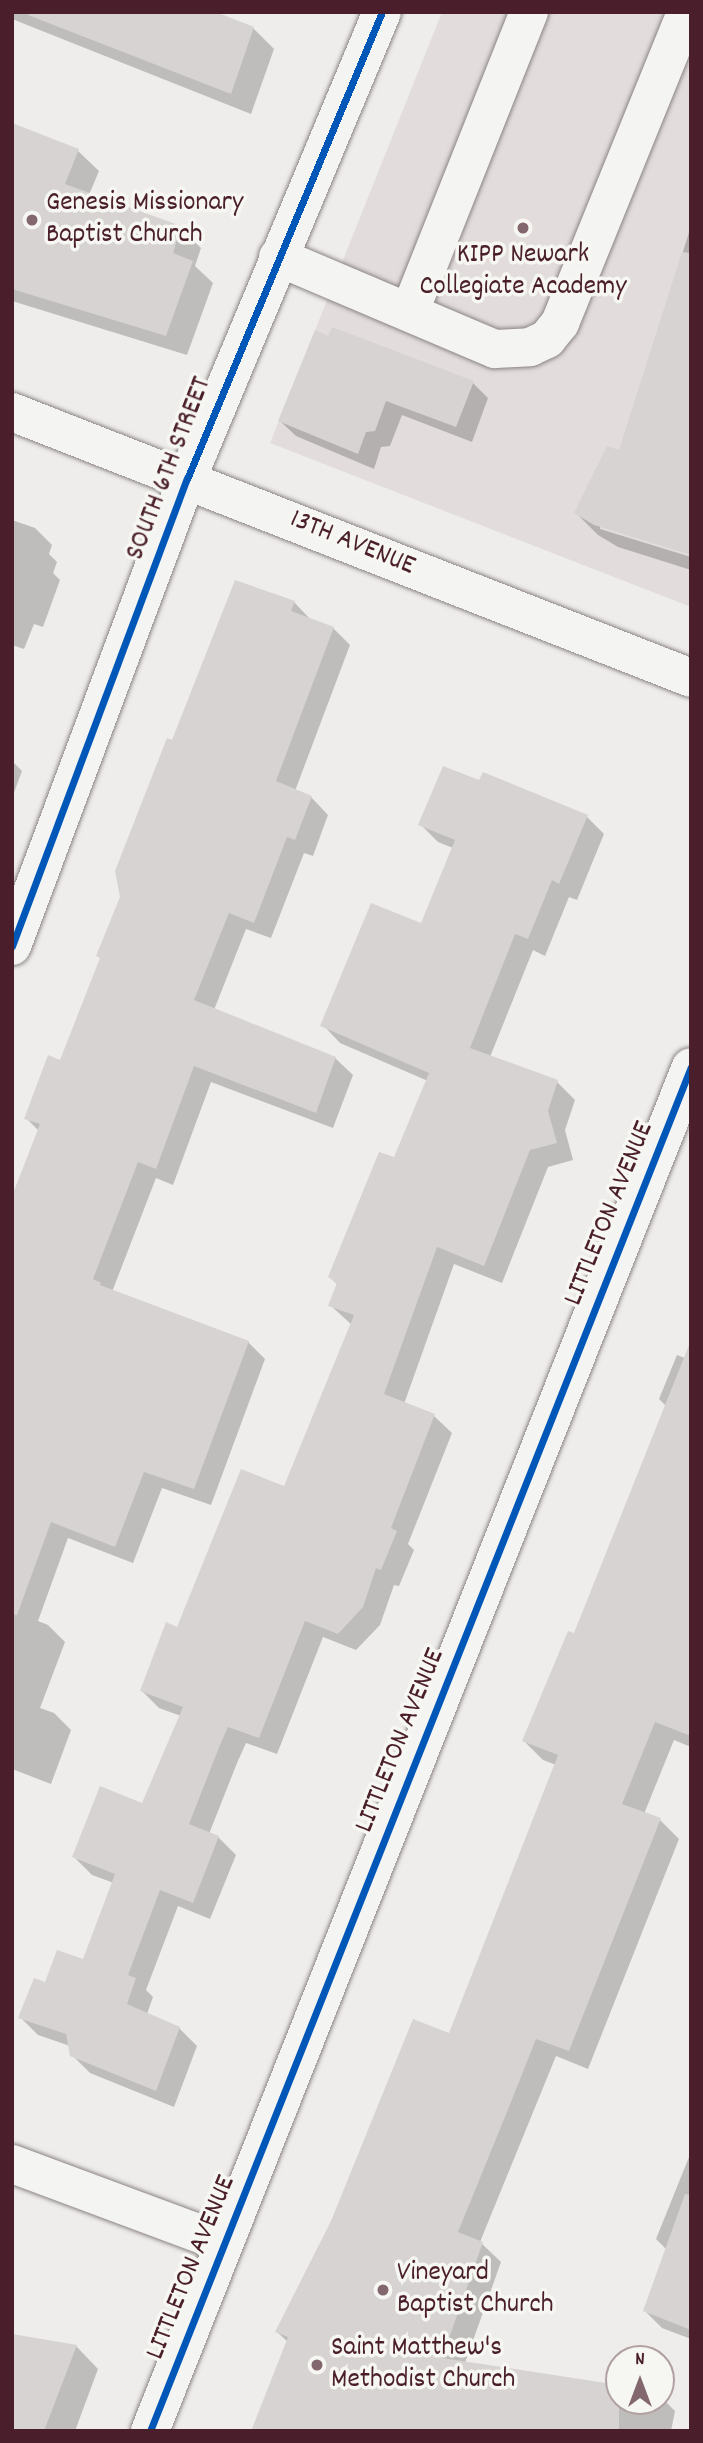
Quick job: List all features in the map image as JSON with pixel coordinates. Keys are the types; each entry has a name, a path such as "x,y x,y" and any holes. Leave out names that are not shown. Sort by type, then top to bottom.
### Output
{"street":[{"name":"SOUTH 6TH STREET","path":"12,946 187,479 382,12"},
{"path":"425,318 529,12"},
{"path":"278,257 495,349 530,347 547,339 560,323 686,12"},
{"name":"13TH AVENUE","path":"12,412 691,677"},
{"name":"LITTLETON AVENUE","path":"150,2431 691,1067"},
{"path":"12,2164 224,2243"}],"shaded area":[{"name":"KIPP Newark Collegiate Academy","path":"442,12 691,12 691,607 270,443"}],"building":[{"path":"28,12 216,12 254,27 231,94 28,15"},
{"path":"12,123 79,149 65,184 181,226 173,253 193,261 166,336 12,289"},
{"path":"682,252 691,253 691,555 594,525 574,513 607,446 619,450"},
{"path":"332,327 474,381 456,427 386,401 375,431 366,432 358,454 278,421 315,330 328,336"},
{"path":"235,580 295,601 291,611 334,627 276,781 312,796 295,840 287,837 254,923 229,913 194,1000 336,1057 316,1113 194,1066 156,1169 138,1162 93,1279 101,1283 100,1285 249,1341 194,1489 144,1472 115,1547 51,1522 17,1615 12,1614 12,1196 40,1124 24,1119 48,1055 60,1060 100,958 96,956 120,897 115,871 167,738 172,740"},
{"path":"443,766 479,780 483,772 588,815 559,884 552,880 528,939 515,934 470,1048 558,1080 548,1111 557,1143 530,1150 484,1266 437,1247 384,1394 435,1414 391,1528 397,1531 381,1570 376,1568 363,1607 338,1634 305,1621 259,1738 228,1727 220,1745 189,1824 219,1836 193,1903 160,1890 128,1975 136,1978 127,2004 180,2027 156,2091 70,2056 66,2034 18,2018 34,1978 45,1982 57,1950 83,1959 115,1874 72,1857 100,1786 142,1803 183,1707 140,1691 166,1622 177,1627 241,1469 284,1486 354,1315 328,1306 337,1283 328,1277 379,1152 394,1157 429,1073 320,1026 371,903 421,923 455,840 418,825"},
{"path":"689,1345 691,1736 655,1722 622,1804 661,1818 569,2051 536,2039 458,2232 483,2242 442,2358 605,2383 605,2415 619,2415 619,2431 251,2431 288,2337 275,2332 331,2221 413,2019 449,2033 558,1755 522,1741 568,1631 574,1633"},
{"path":"685,2194 691,2195 691,2330 643,2311"},
{"path":"12,2334 77,2345 44,2431 12,2431"}],"cycle path":[{"path":"12,946 187,479 382,12"},
{"path":"150,2431 691,1067"}],"place":[{"name":"Genesis Missionary Baptist Church","path":"32,220"},
{"name":"KIPP Newark Collegiate Academy","path":"523,228"},
{"name":"Vineyard Baptist Church","path":"383,2290"},
{"name":"Saint Matthew's Methodist Church","path":"317,2365"}]}
